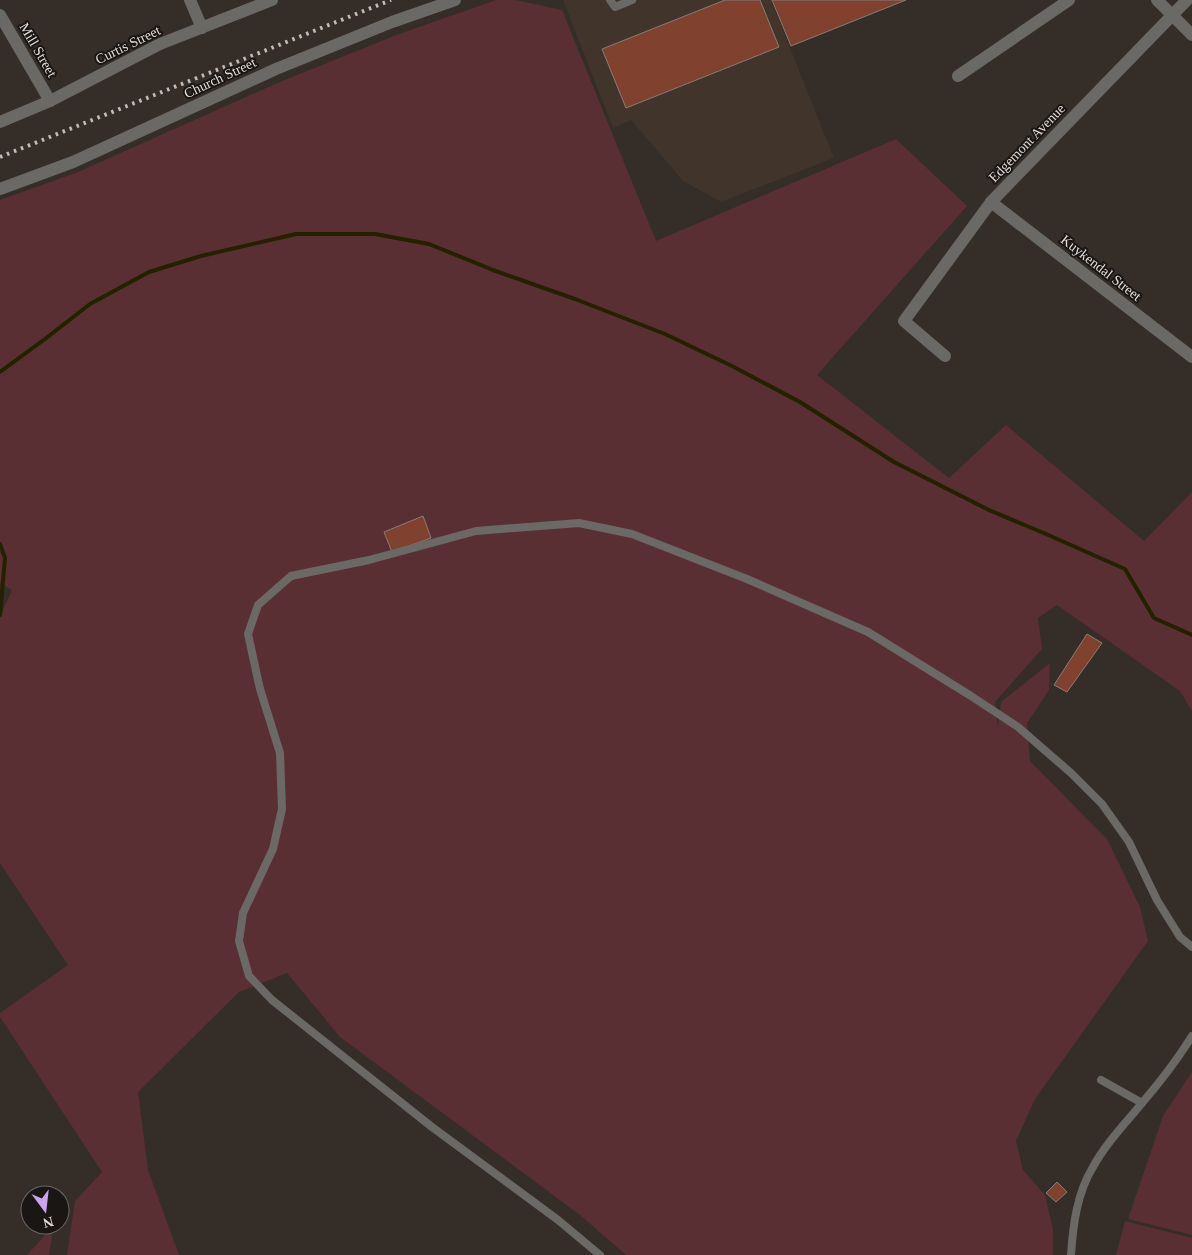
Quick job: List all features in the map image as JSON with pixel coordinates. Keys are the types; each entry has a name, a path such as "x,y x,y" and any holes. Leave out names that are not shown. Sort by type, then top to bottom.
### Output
{"street":[{"path":"190,0 202,28"},
{"name":"Curtis Street","path":"0,122 50,100 160,44 272,0"},
{"name":"Church Street","path":"0,189 73,162 276,69 392,22 455,0"},
{"path":"958,76 1069,0"},
{"path":"1157,0 1192,35"},
{"name":"Edgemont Avenue","path":"945,356 904,321 991,202 1187,0"},
{"name":"Mill Street","path":"0,15 50,100"},
{"name":"Kuykendal Street","path":"991,202 1192,358"}],"lane":[{"path":"610,0 615,7 632,0"},
{"path":"600,1255 558,1220 432,1127 272,1000 249,976 239,941 243,913 273,849 282,809 280,753 260,689 248,634 258,605 291,576 369,560 476,531 579,523 632,534 747,579 868,632 1018,728 1071,773 1102,804 1129,842 1157,900 1180,937 1192,947"},
{"path":"1071,1255 1073,1227 1082,1192 1092,1167 1110,1141 1171,1068 1192,1036"},
{"path":"1101,1080 1142,1103"}],"shaded area":[{"path":"496,0 515,0 562,10 656,241 896,139 967,206 817,375 949,478 1006,425 1144,541 1192,492 1192,711 1180,691 1057,605 1038,618 1042,649 995,702 998,728 1001,702 1050,663 1049,690 1027,723 1030,761 1107,839 1140,907 1148,941 1035,1099 1016,1141 1023,1170 1045,1195 1053,1230 1053,1255 626,1255 580,1215 340,1037 287,973 239,992 138,1092 148,1170 179,1255 67,1255 75,1201 102,1172 0,1017 0,1013 68,965 0,863 0,617 12,590 0,583 0,200 78,172 282,81 399,34"},
{"path":"563,0 771,0 834,158 721,202 683,181 631,120 613,128"},
{"path":"1192,1072 1192,1235 1128,1219 1163,1116"},
{"path":"1125,1221 1192,1238 1192,1255 1116,1255"},
{"path":"45,1235 52,1235 49,1255 27,1255"}],"building":[{"path":"725,0 760,0 779,47 626,108 602,49"},
{"path":"772,0 906,0 791,46"},
{"path":"423,516 431,538 392,552 384,532"},
{"path":"1087,634 1102,643 1067,692 1054,685"},
{"path":"1057,1182 1067,1192 1056,1202 1046,1193"}],"waterway":[{"path":"0,372 90,304 149,272 201,256 296,234 375,234 429,244 665,334 732,366 800,402 894,462 989,510 1125,569 1154,618 1192,635"},
{"path":"0,544 5,558 0,615"}],"railway":[{"path":"0,157 391,0"}]}
